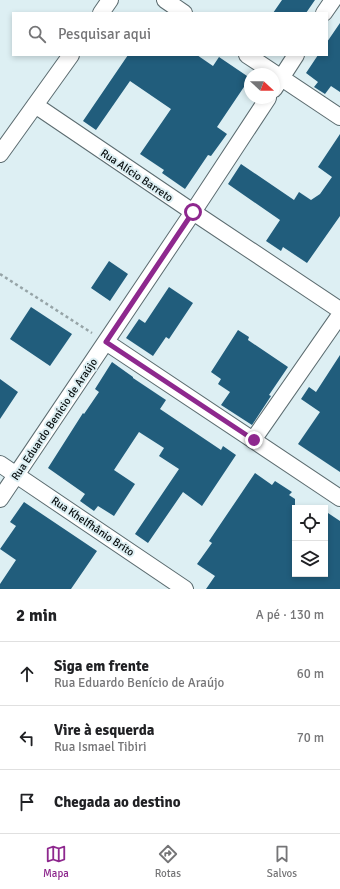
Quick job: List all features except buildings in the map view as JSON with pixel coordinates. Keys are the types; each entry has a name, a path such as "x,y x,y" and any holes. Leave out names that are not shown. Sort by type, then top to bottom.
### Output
{"street":[{"path":"102,12 110,0"},
{"path":"165,0 183,12"},
{"path":"325,12 333,0"},
{"path":"0,154 70,56"},
{"path":"247,56 260,68"},
{"path":"280,81 295,56"},
{"path":"280,85 340,117"},
{"name":"Rua Eduardo Benício de Araújo","path":"0,499 264,104"},
{"name":"Rua Alício Barreto","path":"35,105 340,310"},
{"path":"254,440 340,315"},
{"path":"106,342 340,498"},
{"name":"Rua Khelfhânio Brito","path":"0,464 185,589"}],"path":[{"path":"0,274 106,342"}],"route":[{"path":"193,212 106,342 254,440"}]}
